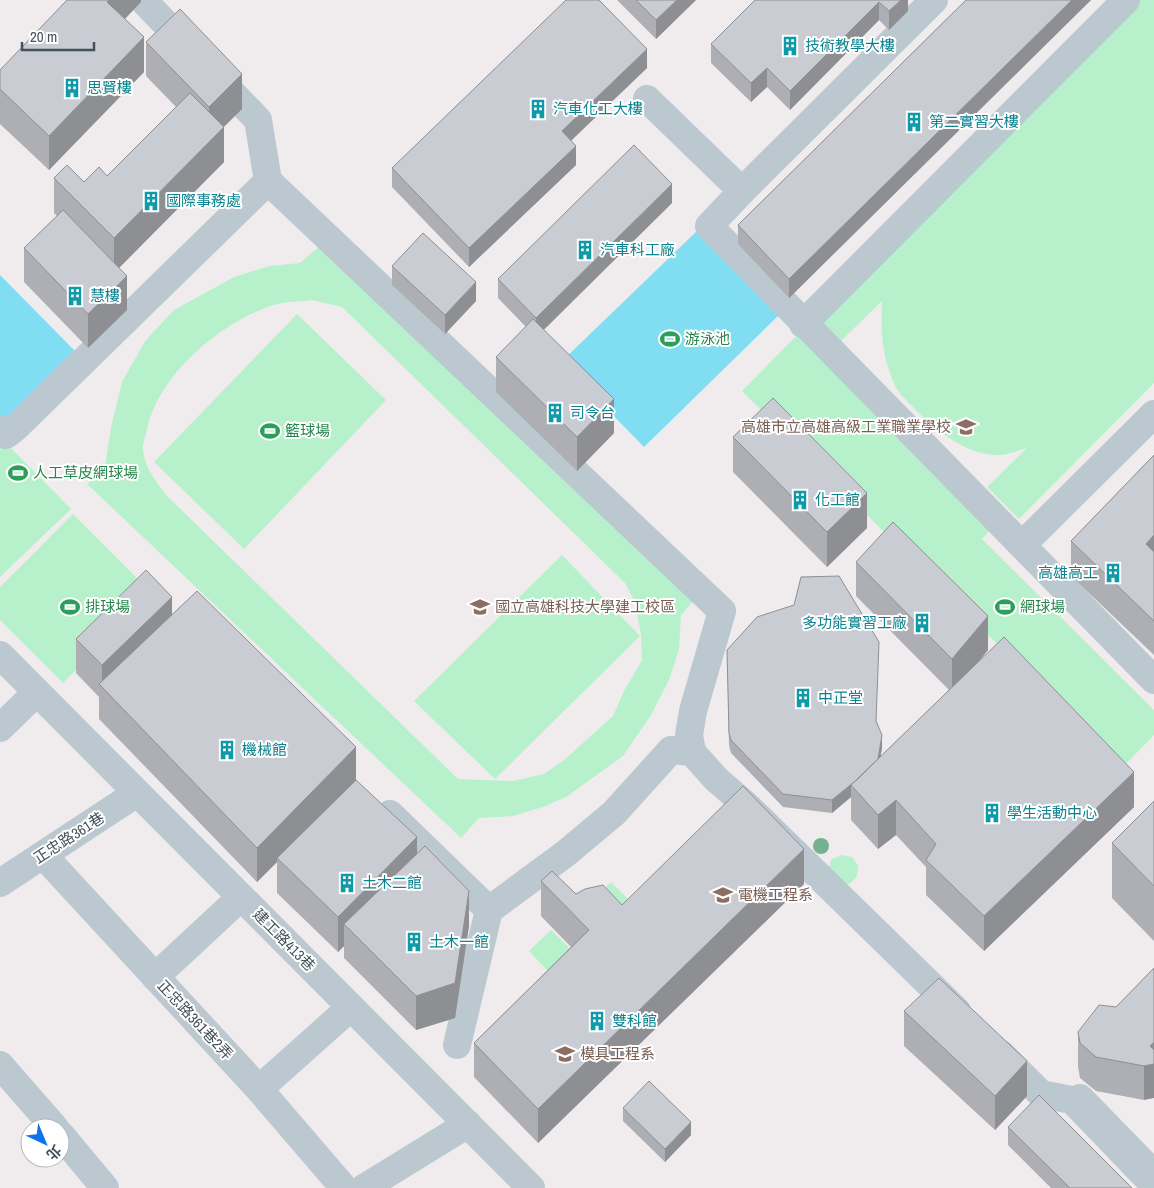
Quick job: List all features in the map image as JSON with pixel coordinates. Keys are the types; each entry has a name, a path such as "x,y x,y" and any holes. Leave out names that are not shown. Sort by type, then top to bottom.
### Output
{"street":[{"path":"143,0 258,120 268,181 722,611 693,711 689,735 692,752 716,779 746,805 1042,1094 1077,1101 1080,1098 1154,1174"},
{"path":"934,0 709,226 1154,680"},
{"path":"803,324 1126,0"},
{"path":"647,99 742,192"},
{"path":"0,429 6,435 15,428 268,181"},
{"path":"1022,546 1154,414"},
{"name":"建工路413巷","path":"0,655 531,1188"},
{"path":"0,728 37,692"},
{"path":"457,1045 489,910 565,854 614,814 671,750 692,752"},
{"name":"正忠路361巷","path":"0,883 137,793"},
{"path":"372,796 489,910"},
{"name":"正忠路361巷2弄","path":"42,855 259,1089 362,1187"},
{"path":"155,976 241,897"},
{"path":"259,1089 351,1007"},
{"path":"0,1065 46,1118"},
{"path":"1077,1101 1075,1103 1154,1185"},
{"path":"362,1187 468,1124"},
{"path":"70,1146 105,1188"}],"green space":[{"path":"1137,0 1154,0 1154,383 1019,519 987,487 1027,448 999,455 970,449 948,438 899,393 884,353 882,301 841,341 816,318"},
{"path":"320,246 693,601 681,615 679,649 669,680 651,715 623,756 566,797 543,807 513,816 479,818 461,838 87,484 105,466 111,427 122,382 145,341 174,310 234,277 269,266 300,263","holes":["312,300 342,307 625,583 635,602 641,635 642,660 625,689 613,716 564,760 544,774 513,781 458,779 166,495 154,479 145,461 143,446 147,429 154,409 165,389 179,370 214,337 234,323 279,304"]},
{"name":"籃球場","path":"297,314 386,400 244,549 154,462"},
{"path":"801,331 996,524 982,539 1154,710 1154,735 1122,768 742,391"},
{"name":"人工草皮網球場","path":"0,437 71,509 0,577"},
{"name":"排球場","path":"73,514 152,593 63,683 0,620 0,587"},
{"path":"562,555 640,636 495,779 414,701"},
{"path":"842,855 852,857 858,866 857,876 851,883 846,885 828,868 832,859"},
{"path":"611,882 640,911 590,903"},
{"path":"551,930 584,962 560,984 529,951"}],"water":[{"name":"游泳池","path":"697,231 779,315 644,447 561,362"},
{"path":"0,275 77,353 8,423 0,415"}],"building":[{"path":"67,0 109,0 107,2 144,37 49,136 0,89 0,70"},
{"name":"汽車化工大樓","path":"566,0 599,0 647,49 562,131 576,146 469,248 392,168"},
{"path":"636,0 677,0 656,20"},
{"name":"技術教學大樓","path":"755,0 901,0 889,11 879,2 790,91 767,68 751,83 711,44"},
{"name":"第二實習大樓","path":"966,0 1072,0 789,279 738,225"},
{"path":"180,9 242,74 209,107 146,42"},
{"path":"190,93 224,127 114,238 54,178 67,165 84,182 99,167 107,176"},
{"name":"汽車科工廠","path":"634,145 672,184 536,318 498,279"},
{"path":"63,210 127,276 88,314 24,248"},
{"path":"423,233 476,282 445,315 392,266"},
{"path":"533,319 614,399 577,437 496,357"},
{"path":"773,398 867,493 827,532 733,437"},
{"name":"高雄高工","path":"1154,455 1154,535 1146,544 1154,552 1154,621 1071,541"},
{"path":"893,522 988,616 952,659 856,562"},
{"path":"146,570 172,597 102,665 76,639"},
{"name":"中正堂","path":"839,576 879,642 876,721 882,735 878,759 859,778 832,800 783,794 731,740 729,733 727,650 757,617 794,605 801,577"},
{"name":"機械館","path":"197,591 356,747 257,848 99,684"},
{"name":"學生活動中心","path":"1004,637 1134,772 984,916 926,860 936,844 896,800 878,815 851,785"},
{"path":"356,780 417,837 338,917 277,858"},
{"name":"雙科館","path":"743,786 804,849 538,1109 474,1043 589,930 541,881 552,871 576,894 585,889 603,885 622,905"},
{"path":"1154,801 1154,886 1112,843"},
{"name":"土木一館","path":"425,846 469,891 455,983 416,996 344,924"},
{"path":"1154,968 1154,1042 1150,1046 1154,1050 1154,1064 1144,1066 1096,1057 1080,1043 1078,1032 1099,1005 1116,1007"},
{"path":"939,978 1027,1061 995,1096 904,1011"},
{"path":"649,1081 691,1122 665,1149 623,1108"},
{"path":"1039,1095 1132,1188 1070,1188 1008,1127"}],"place":[{"name":"技術教學大樓","path":"790,46"},
{"name":"思賢樓","path":"72,88"},
{"name":"汽車化工大樓","path":"538,109"},
{"name":"第二實習大樓","path":"914,122"},
{"name":"國際事務處","path":"151,201"},
{"name":"汽車科工廠","path":"585,250"},
{"name":"慧樓","path":"75,296"},
{"name":"游泳池","path":"670,339"},
{"name":"司令台","path":"555,413"},
{"name":"高雄市立高雄高級工業職業學校","path":"966,427"},
{"name":"籃球場","path":"270,431"},
{"name":"人工草皮網球場","path":"18,473"},
{"name":"化工館","path":"800,500"},
{"name":"高雄高工","path":"1113,573"},
{"name":"排球場","path":"70,607"},
{"name":"國立高雄科技大學建工校區","path":"480,607"},
{"name":"網球場","path":"1005,607"},
{"name":"多功能實習工廠","path":"922,623"},
{"name":"中正堂","path":"803,698"},
{"name":"機械館","path":"227,750"},
{"name":"學生活動中心","path":"992,813"},
{"name":"土木二館","path":"347,883"},
{"name":"電機工程系","path":"723,895"},
{"name":"土木一館","path":"414,942"},
{"name":"雙科館","path":"597,1021"},
{"name":"模具工程系","path":"565,1054"}]}
